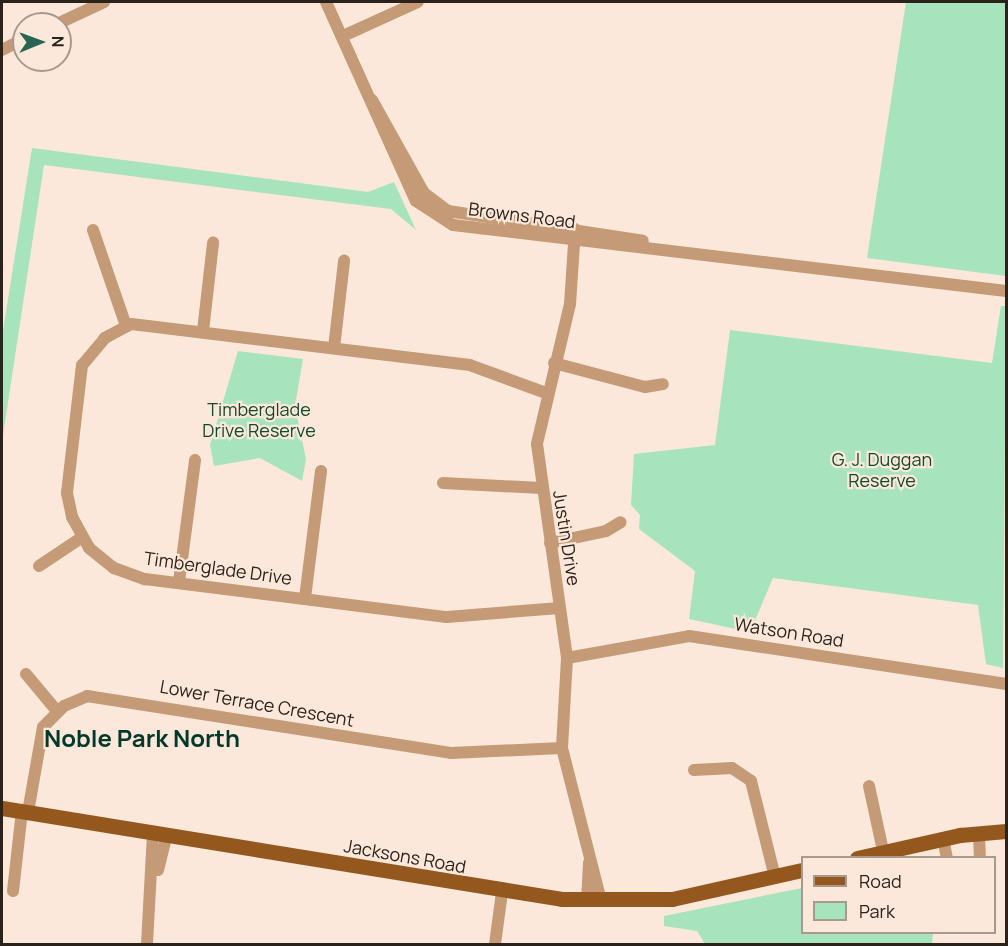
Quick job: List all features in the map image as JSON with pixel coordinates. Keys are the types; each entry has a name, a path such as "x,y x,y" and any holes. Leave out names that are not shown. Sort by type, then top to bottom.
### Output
{"main road":[{"name":"Jacksons Road","path":"2,808 502,892 594,901 672,899 801,870"},
{"path":"865,856 943,838 1006,831"}],"street":[{"path":"72,17 104,2"},
{"name":"Browns Road","path":"326,2 372,100 396,162 416,201 432,214 453,225 579,235 1006,291"},
{"path":"343,36 418,2"},
{"path":"93,230 126,326"},
{"name":"Justin Drive","path":"579,235 573,278 546,393 537,444 541,488 567,658 562,748 589,853 594,901"},
{"path":"204,331 213,243"},
{"path":"334,348 344,261"},
{"path":"39,566 81,538 66,481 80,371 96,346 126,326 204,331 479,367 546,393"},
{"path":"554,363 645,387 663,384"},
{"path":"179,582 195,460"},
{"path":"305,598 321,471"},
{"path":"443,483 541,488"},
{"path":"550,543 606,531 621,522"},
{"name":"Timberglade Drive","path":"81,538 114,568 179,582 447,617 560,608"},
{"name":"Watson Road","path":"567,658 689,636 1006,684"},
{"path":"13,891 36,743 57,711 26,674"},
{"name":"Lower Terrace Crescent","path":"57,711 98,695 451,753 562,748"},
{"path":"694,770 732,768 751,781 775,877"},
{"path":"869,786 884,851"},
{"path":"979,833 980,856"},
{"path":"147,945 160,834"},
{"path":"943,838 947,856"},
{"path":"495,945 502,892"}],"green space":[{"path":"906,2 1006,2 1006,276 867,258"},
{"path":"32,148 368,192 394,182 416,230 391,209 44,165 2,442 2,337"},
{"name":"G. J. Duggan Reserve","path":"1001,306 1006,306 1003,668 986,664 978,605 773,578 750,632 689,619 695,571 639,529 640,515 631,505 634,454 715,445 730,330 992,363"},
{"name":"Timberglade Drive Reserve","path":"238,351 303,359 295,406 306,459 302,481 260,458 214,466 210,445"},
{"path":"801,888 801,934 933,934 932,944 705,944 697,931 664,926 664,916"}],"district":[{"name":"Noble Park North","path":"142,738"}]}
